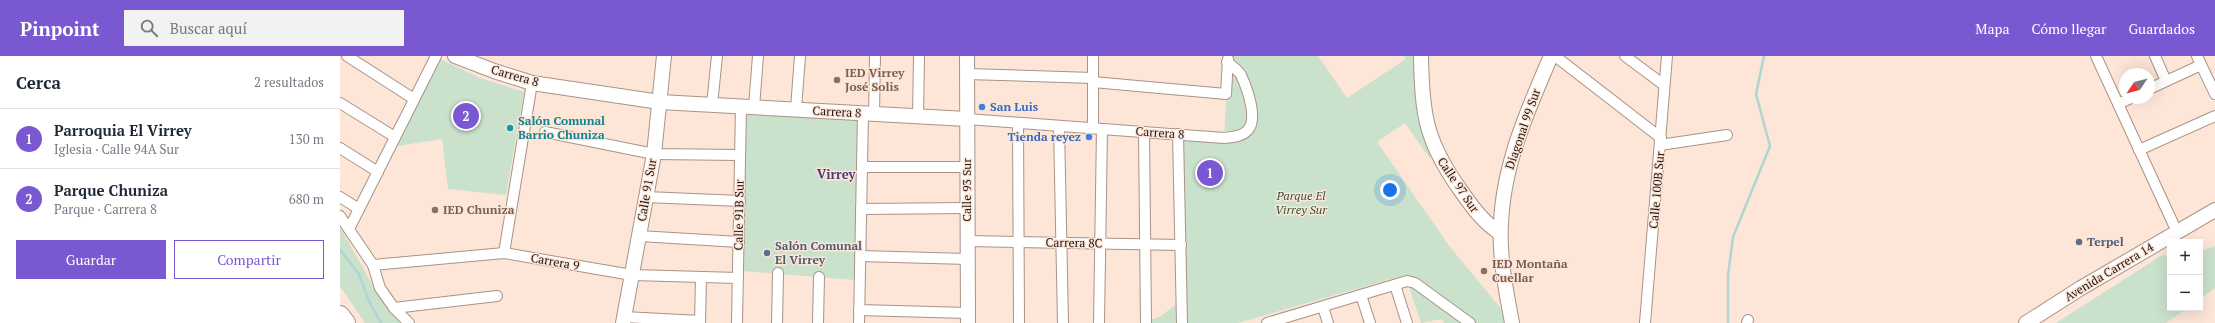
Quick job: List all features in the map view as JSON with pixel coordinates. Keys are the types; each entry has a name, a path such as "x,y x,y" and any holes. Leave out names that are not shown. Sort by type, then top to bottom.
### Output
{"highway":[{"path":"340,315 346,323"}],"street":[{"path":"347,56 414,99"},
{"path":"349,229 436,56"},
{"name":"Carrera 8","path":"455,56 494,72 532,83 660,102 967,119 1224,138 1238,136 1247,132 1252,125 1253,111 1240,74 1228,59"},
{"name":"Calle 91 Sur","path":"624,320 654,154 664,56"},
{"path":"712,105 717,56"},
{"name":"Calle 91B Sur","path":"737,323 740,155 758,56"},
{"path":"796,110 800,56"},
{"path":"859,323 862,167 875,56"},
{"path":"918,116 919,56"},
{"name":"Calle 93 Sur","path":"967,56 968,318"},
{"path":"1093,56 1093,80 1097,128 1100,244 1100,323"},
{"name":"Calle 97 Sur","path":"1420,56 1422,104 1430,136 1437,155 1479,217 1500,233"},
{"name":"Diagonal 99 Sur","path":"1512,323 1503,266 1500,233 1504,196 1510,162 1526,116 1551,56"},
{"path":"1555,56 1661,142 1727,135"},
{"path":"1625,56 1664,85"},
{"name":"Calle 100B Sur","path":"1645,323 1667,56"},
{"path":"2096,56 2177,232"},
{"path":"2155,56 2166,81"},
{"path":"967,74 1093,80 1226,94 1228,59"},
{"path":"2155,86 2199,60 2215,94"},
{"path":"504,253 532,83"},
{"path":"340,103 395,137"},
{"path":"2139,150 2215,116"},
{"path":"1018,123 1019,323"},
{"path":"1059,126 1063,323"},
{"path":"545,132 654,154 740,155"},
{"path":"1144,132 1146,323"},
{"path":"1178,134 1182,323"},
{"path":"340,148 378,172"},
{"path":"862,167 967,167"},
{"path":"340,196 359,209"},
{"path":"646,197 740,201"},
{"path":"861,208 967,208"},
{"name":"Avenida Carrera 14","path":"2026,323 2081,288 2215,210"},
{"path":"340,216 373,265 380,288 394,308 409,323"},
{"path":"639,236 739,242"},
{"name":"Carrera 8C","path":"968,241 1181,245"},
{"name":"Carrera 9","path":"373,265 504,253 632,275 738,278"},
{"path":"860,256 968,259"},
{"path":"777,323 778,273"},
{"path":"624,320 700,322 701,277"},
{"path":"818,323 819,277"},
{"path":"1267,323 1285,320 1407,281 1415,283 1470,323"},
{"path":"1395,285 1407,323"},
{"path":"1361,295 1370,323"},
{"path":"394,308 497,296"},
{"path":"1323,307 1328,323"},
{"path":"859,310 968,318"}],"green space":[{"name":"Parque El Virrey Sur","path":"1228,56 1318,56 1347,98 1406,59 1404,56 1417,56 1424,127 1431,160 1405,123 1377,142 1450,247 1503,311 1505,323 1444,323 1441,319 1421,323 1405,275 1238,323 1148,323 1148,321 1161,316 1184,298 1182,139 1224,142"},
{"path":"438,58 480,78 524,92 506,195 448,189 442,139 397,146"},
{"path":"746,112 858,118 855,280 742,271"},
{"path":"340,227 377,293 400,323 365,323 340,286"},
{"path":"2215,246 2215,288 2203,297 2203,275 2203,250"},
{"path":"2164,254 2167,258 2167,311 2183,311 2166,323 2056,323"}],"waterway":[{"path":"1728,323 1728,276 1733,237 1770,146 1756,94 1764,56"},
{"path":"340,250 359,274 368,299 381,323"}],"place":[{"name":"IED Virrey José Solis","path":"837,80"},
{"name":"San Luis","path":"982,107"},
{"name":"Parque Chuniza","path":"466,116"},
{"name":"Salón Comunal Barrio Chuniza","path":"510,128"},
{"name":"Tienda reyez","path":"1089,137"},
{"name":"Parroquia El Virrey","path":"1210,173"},
{"name":"IED Chuniza","path":"435,210"},
{"name":"Terpel","path":"2079,242"},
{"name":"Salón Comunal El Virrey","path":"767,253"},
{"name":"IED Montaña Cuellar","path":"1484,271"}],"district":[{"name":"Virrey","path":"836,174"}]}
